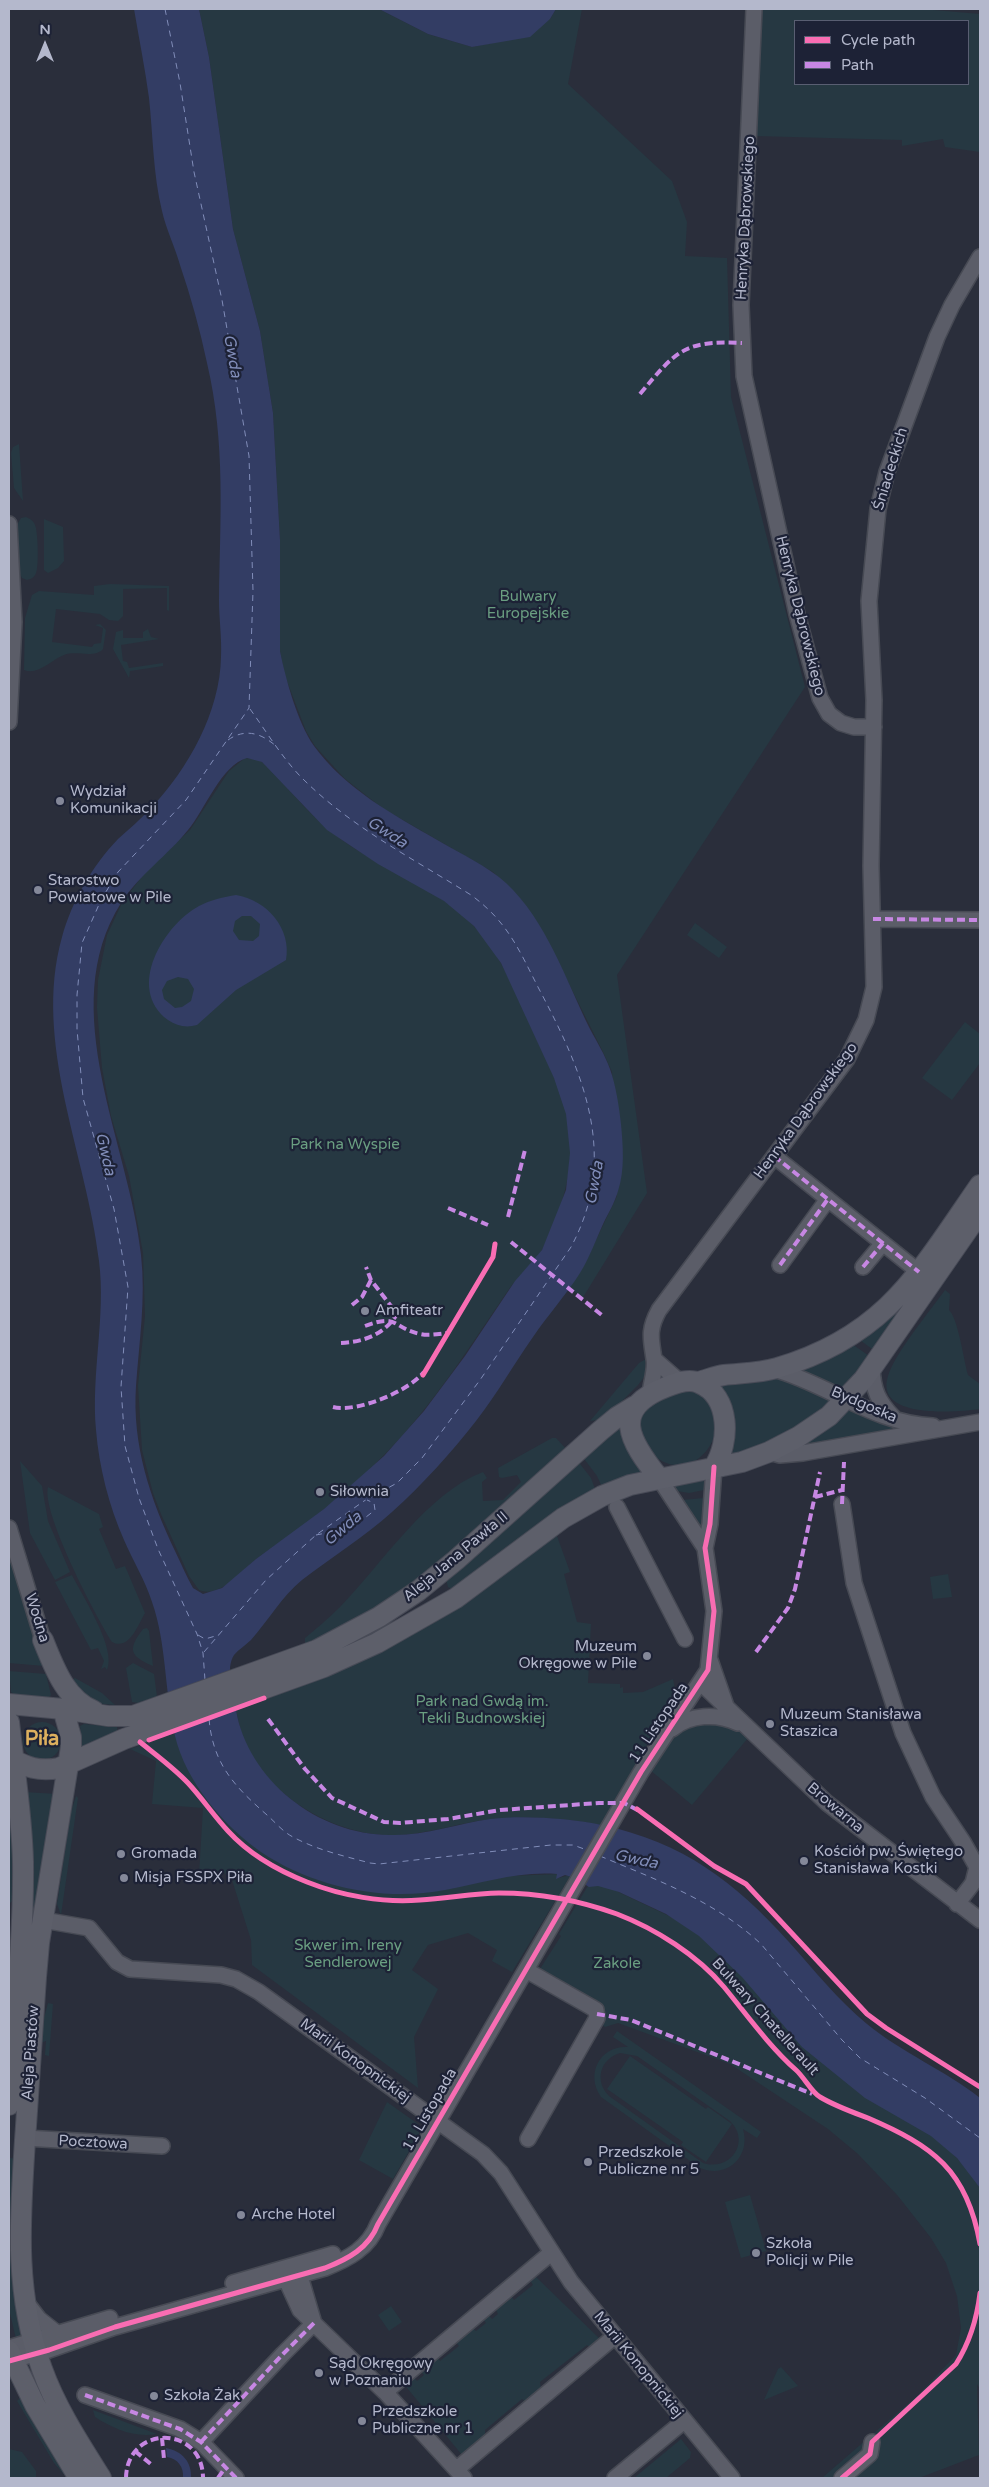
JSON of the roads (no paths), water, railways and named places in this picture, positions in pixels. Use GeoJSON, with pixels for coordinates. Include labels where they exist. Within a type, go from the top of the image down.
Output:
{"type":"FeatureCollection","features":[{"type":"Feature","properties":{"kind":"main road"},"geometry":{"type":"LineString","coordinates":[[980,1185],[919,1272],[895,1302],[852,1336],[809,1358],[774,1369],[722,1375],[689,1382],[642,1400],[630,1424],[637,1451],[659,1478],[704,1471],[714,1467],[742,1462],[769,1452],[812,1428],[846,1399],[872,1368],[980,1212]]}},
{"type":"Feature","properties":{"kind":"main road"},"geometry":{"type":"LineString","coordinates":[[689,1382],[715,1396],[724,1420],[723,1446],[714,1467]]}},
{"type":"Feature","properties":{"kind":"main road","name":"Aleja Jana Pawła II"},"geometry":{"type":"LineString","coordinates":[[258,1681],[345,1637],[418,1591],[470,1548],[605,1426],[642,1400]]}},
{"type":"Feature","properties":{"kind":"main road","name":"Aleja Jana Pawła II"},"geometry":{"type":"LineString","coordinates":[[258,1681],[363,1650],[433,1612],[482,1580],[588,1502],[619,1488],[659,1478]]}},
{"type":"Feature","properties":{"kind":"main road"},"geometry":{"type":"LineString","coordinates":[[418,1591],[433,1612]]}},
{"type":"Feature","properties":{"kind":"main road"},"geometry":{"type":"LineString","coordinates":[[43,1640],[72,1698],[83,1706],[108,1716]]}},
{"type":"Feature","properties":{"kind":"main road"},"geometry":{"type":"LineString","coordinates":[[61,1812],[70,1791],[88,1765],[145,1722],[258,1681]]}},
{"type":"Feature","properties":{"kind":"main road"},"geometry":{"type":"LineString","coordinates":[[9,1704],[63,1709],[108,1716],[133,1716],[145,1722]]}},
{"type":"Feature","properties":{"kind":"main road","name":"Aleja Piastów"},"geometry":{"type":"LineString","coordinates":[[63,1709],[71,1737],[36,1977],[19,2245],[24,2299],[35,2348],[72,2431],[102,2478]]}},
{"type":"Feature","properties":{"kind":"main road","name":"Aleja Piastów"},"geometry":{"type":"LineString","coordinates":[[9,1722],[11,1764],[20,1809],[23,1861],[16,1916],[9,2105]]}},
{"type":"Feature","properties":{"kind":"main road"},"geometry":{"type":"LineString","coordinates":[[11,1764],[39,1770],[52,1769],[115,1743]]}},
{"type":"Feature","properties":{"kind":"main road"},"geometry":{"type":"LineString","coordinates":[[10,2359],[79,2478]]}},
{"type":"Feature","properties":{"kind":"street","name":"Henryka Dąbrowskiego"},"geometry":{"type":"LineString","coordinates":[[642,1400],[655,1360],[650,1339],[653,1322],[659,1310],[847,1059],[862,1031],[874,987],[871,866],[874,727],[854,727],[842,723],[829,714],[820,698],[797,614],[744,376],[741,305],[754,9]]}},
{"type":"Feature","properties":{"kind":"street","name":"Śniadeckich"},"geometry":{"type":"LineString","coordinates":[[874,727],[869,601],[876,525],[882,490],[937,337],[956,298],[980,258]]}},
{"type":"Feature","properties":{"kind":"street"},"geometry":{"type":"LineString","coordinates":[[9,524],[14,622],[9,722]]}},
{"type":"Feature","properties":{"kind":"street"},"geometry":{"type":"LineString","coordinates":[[873,920],[980,920]]}},
{"type":"Feature","properties":{"kind":"street"},"geometry":{"type":"LineString","coordinates":[[774,1156],[919,1272]]}},
{"type":"Feature","properties":{"kind":"street"},"geometry":{"type":"LineString","coordinates":[[780,1264],[828,1199]]}},
{"type":"Feature","properties":{"kind":"street"},"geometry":{"type":"LineString","coordinates":[[863,1267],[883,1243]]}},
{"type":"Feature","properties":{"kind":"street"},"geometry":{"type":"LineString","coordinates":[[655,1360],[689,1382]]}},
{"type":"Feature","properties":{"kind":"street"},"geometry":{"type":"LineString","coordinates":[[872,1368],[878,1398],[896,1420]]}},
{"type":"Feature","properties":{"kind":"street","name":"Bydgoska"},"geometry":{"type":"LineString","coordinates":[[774,1369],[799,1377],[896,1420],[930,1426],[957,1426]]}},
{"type":"Feature","properties":{"kind":"street","name":"Bydgoska"},"geometry":{"type":"LineString","coordinates":[[769,1452],[780,1455],[803,1453],[980,1422]]}},
{"type":"Feature","properties":{"kind":"street"},"geometry":{"type":"LineString","coordinates":[[714,1467],[710,1524],[705,1548],[714,1611],[710,1660],[730,1712]]}},
{"type":"Feature","properties":{"kind":"street"},"geometry":{"type":"LineString","coordinates":[[659,1478],[705,1548]]}},
{"type":"Feature","properties":{"kind":"street"},"geometry":{"type":"LineString","coordinates":[[842,1504],[854,1583],[903,1733],[933,1797],[963,1842],[976,1867],[972,1883],[957,1904]]}},
{"type":"Feature","properties":{"kind":"street"},"geometry":{"type":"LineString","coordinates":[[617,1506],[685,1640]]}},
{"type":"Feature","properties":{"kind":"street","name":"Wodna"},"geometry":{"type":"LineString","coordinates":[[9,1528],[63,1709]]}},
{"type":"Feature","properties":{"kind":"street","name":"11 Listopada"},"geometry":{"type":"LineString","coordinates":[[10,2359],[116,2316],[337,2263],[361,2249],[373,2237],[378,2224],[638,1777],[701,1683],[710,1660]]}},
{"type":"Feature","properties":{"kind":"street","name":"Browarna"},"geometry":{"type":"LineString","coordinates":[[701,1683],[744,1726],[839,1812],[980,1920]]}},
{"type":"Feature","properties":{"kind":"street"},"geometry":{"type":"LineString","coordinates":[[664,1737],[678,1724],[700,1716],[724,1718],[744,1726]]}},
{"type":"Feature","properties":{"kind":"street","name":"Marii Konopnickiej"},"geometry":{"type":"LineString","coordinates":[[43,1920],[89,1928],[117,1962],[130,1969],[221,1975],[236,1980],[258,1992],[483,2154],[501,2173],[571,2282],[732,2478]]}},
{"type":"Feature","properties":{"kind":"street"},"geometry":{"type":"LineString","coordinates":[[526,1970],[596,2010],[597,2018],[528,2139]]}},
{"type":"Feature","properties":{"kind":"street","name":"Pocztowa"},"geometry":{"type":"LineString","coordinates":[[25,2138],[162,2146]]}},
{"type":"Feature","properties":{"kind":"street"},"geometry":{"type":"LineString","coordinates":[[385,2392],[551,2253]]}},
{"type":"Feature","properties":{"kind":"street"},"geometry":{"type":"LineString","coordinates":[[293,2274],[314,2324],[385,2392],[461,2474],[615,2336]]}},
{"type":"Feature","properties":{"kind":"street"},"geometry":{"type":"LineString","coordinates":[[24,2299],[39,2319],[60,2340],[52,2363],[51,2387]]}},
{"type":"Feature","properties":{"kind":"street"},"geometry":{"type":"LineString","coordinates":[[201,2442],[283,2354],[314,2324]]}},
{"type":"Feature","properties":{"kind":"street"},"geometry":{"type":"LineString","coordinates":[[85,2395],[168,2424],[201,2442],[230,2473]]}},
{"type":"Feature","properties":{"kind":"street"},"geometry":{"type":"LineString","coordinates":[[615,2478],[684,2421]]}},
{"type":"Feature","properties":{"kind":"street"},"geometry":{"type":"LineString","coordinates":[[842,2478],[870,2454],[872,2442]]}},
{"type":"Feature","properties":{"kind":"water","name":"Gwda"},"geometry":{"type":"Polygon","coordinates":[[[134,9],[199,9],[209,57],[233,229],[260,331],[273,413],[280,540],[280,651],[289,687],[302,725],[314,746],[326,761],[355,788],[388,811],[490,871],[506,883],[520,898],[533,915],[554,951],[608,1064],[617,1096],[622,1141],[623,1166],[618,1191],[587,1261],[575,1281],[526,1347],[476,1421],[457,1445],[403,1502],[370,1530],[295,1586],[251,1640],[234,1655],[230,1667],[230,1682],[243,1735],[255,1759],[271,1780],[290,1799],[313,1814],[337,1825],[363,1832],[403,1835],[428,1832],[490,1819],[531,1817],[576,1821],[602,1825],[658,1842],[706,1867],[769,1920],[856,2015],[894,2044],[967,2088],[980,2098],[980,2188],[957,2158],[931,2136],[865,2098],[802,2047],[742,1977],[699,1936],[666,1914],[619,1892],[598,1886],[589,1887],[575,1878],[565,1875],[556,1879],[557,1874],[528,1874],[445,1890],[398,1894],[350,1889],[326,1883],[281,1864],[261,1852],[233,1829],[220,1816],[197,1786],[180,1753],[171,1719],[157,1618],[146,1586],[114,1514],[100,1458],[95,1409],[101,1303],[99,1261],[93,1221],[57,1058],[53,1018],[54,977],[62,937],[77,897],[91,872],[109,849],[165,793],[189,758],[200,739],[215,698],[221,657],[219,600],[221,511],[219,452],[213,393],[192,301],[164,218],[159,197],[149,98],[134,9]],[[247,758],[229,769],[188,830],[128,893],[121,903],[102,944],[94,987],[95,1032],[102,1078],[134,1213],[141,1255],[142,1304],[136,1386],[137,1429],[140,1450],[151,1491],[166,1531],[193,1588],[203,1594],[222,1588],[256,1559],[324,1509],[384,1456],[424,1411],[465,1356],[515,1281],[542,1250],[566,1190],[570,1153],[566,1114],[554,1078],[501,963],[474,926],[444,901],[378,864],[327,830],[262,762],[247,758]]]}},
{"type":"Feature","properties":{"kind":"water"},"geometry":{"type":"Polygon","coordinates":[[[379,9],[556,9],[550,19],[530,37],[472,47],[428,34],[379,9]]]}},
{"type":"Feature","properties":{"kind":"water"},"geometry":{"type":"Polygon","coordinates":[[[236,895],[258,903],[275,918],[285,937],[286,960],[236,990],[197,1025],[182,1026],[175,1024],[168,1020],[156,1007],[150,991],[150,975],[154,958],[162,942],[173,927],[186,915],[203,904],[236,895]],[[242,916],[235,921],[233,931],[239,940],[253,941],[259,936],[260,924],[251,916],[242,916]],[[178,977],[167,981],[162,990],[164,999],[175,1008],[182,1007],[191,1001],[194,989],[188,979],[178,977]]]}},
{"type":"Feature","properties":{"kind":"water"},"geometry":{"type":"Polygon","coordinates":[[[166,2448],[172,2449],[185,2458],[190,2467],[191,2478],[183,2478],[181,2467],[177,2462],[167,2457],[166,2448]]]}},
{"type":"Feature","properties":{"kind":"place","name":"Wydział Komunikacji"},"geometry":{"type":"Point","coordinates":[60,801]}},
{"type":"Feature","properties":{"kind":"place","name":"Starostwo Powiatowe w Pile"},"geometry":{"type":"Point","coordinates":[38,890]}},
{"type":"Feature","properties":{"kind":"place","name":"Amfiteatr"},"geometry":{"type":"Point","coordinates":[365,1311]}},
{"type":"Feature","properties":{"kind":"place","name":"Siłownia"},"geometry":{"type":"Point","coordinates":[320,1492]}},
{"type":"Feature","properties":{"kind":"place","name":"Muzeum Okręgowe w Pile"},"geometry":{"type":"Point","coordinates":[647,1656]}},
{"type":"Feature","properties":{"kind":"place","name":"Muzeum Stanisława Staszica"},"geometry":{"type":"Point","coordinates":[770,1724]}},
{"type":"Feature","properties":{"kind":"place","name":"Gromada"},"geometry":{"type":"Point","coordinates":[121,1854]}},
{"type":"Feature","properties":{"kind":"place","name":"Kościół pw. Świętego Stanisława Kostki"},"geometry":{"type":"Point","coordinates":[804,1861]}},
{"type":"Feature","properties":{"kind":"place","name":"Misja FSSPX Piła"},"geometry":{"type":"Point","coordinates":[124,1878]}},
{"type":"Feature","properties":{"kind":"place","name":"Przedszkole Publiczne nr 5"},"geometry":{"type":"Point","coordinates":[588,2162]}},
{"type":"Feature","properties":{"kind":"place","name":"Arche Hotel"},"geometry":{"type":"Point","coordinates":[241,2215]}},
{"type":"Feature","properties":{"kind":"place","name":"Szkoła Policji w Pile"},"geometry":{"type":"Point","coordinates":[756,2253]}},
{"type":"Feature","properties":{"kind":"place","name":"Sąd Okręgowy w Poznaniu"},"geometry":{"type":"Point","coordinates":[319,2373]}},
{"type":"Feature","properties":{"kind":"place","name":"Szkoła Żak"},"geometry":{"type":"Point","coordinates":[154,2396]}},
{"type":"Feature","properties":{"kind":"place","name":"Przedszkole Publiczne nr 1"},"geometry":{"type":"Point","coordinates":[362,2421]}},
{"type":"Feature","properties":{"kind":"district","name":"Piła"},"geometry":{"type":"Point","coordinates":[42,1740]}},
{"type":"Feature","properties":{"kind":"park label","name":"Bulwary Europejskie"},"geometry":{"type":"Point","coordinates":[528,606]}},
{"type":"Feature","properties":{"kind":"park label","name":"Park na Wyspie"},"geometry":{"type":"Point","coordinates":[345,1145]}},
{"type":"Feature","properties":{"kind":"park label","name":"Park nad Gwdą im. Tekli Budnowskiej"},"geometry":{"type":"Point","coordinates":[482,1710]}},
{"type":"Feature","properties":{"kind":"park label","name":"Skwer im. Ireny Sendlerowej"},"geometry":{"type":"Point","coordinates":[348,1954]}},
{"type":"Feature","properties":{"kind":"park label","name":"Zakole"},"geometry":{"type":"Point","coordinates":[617,1964]}}]}
